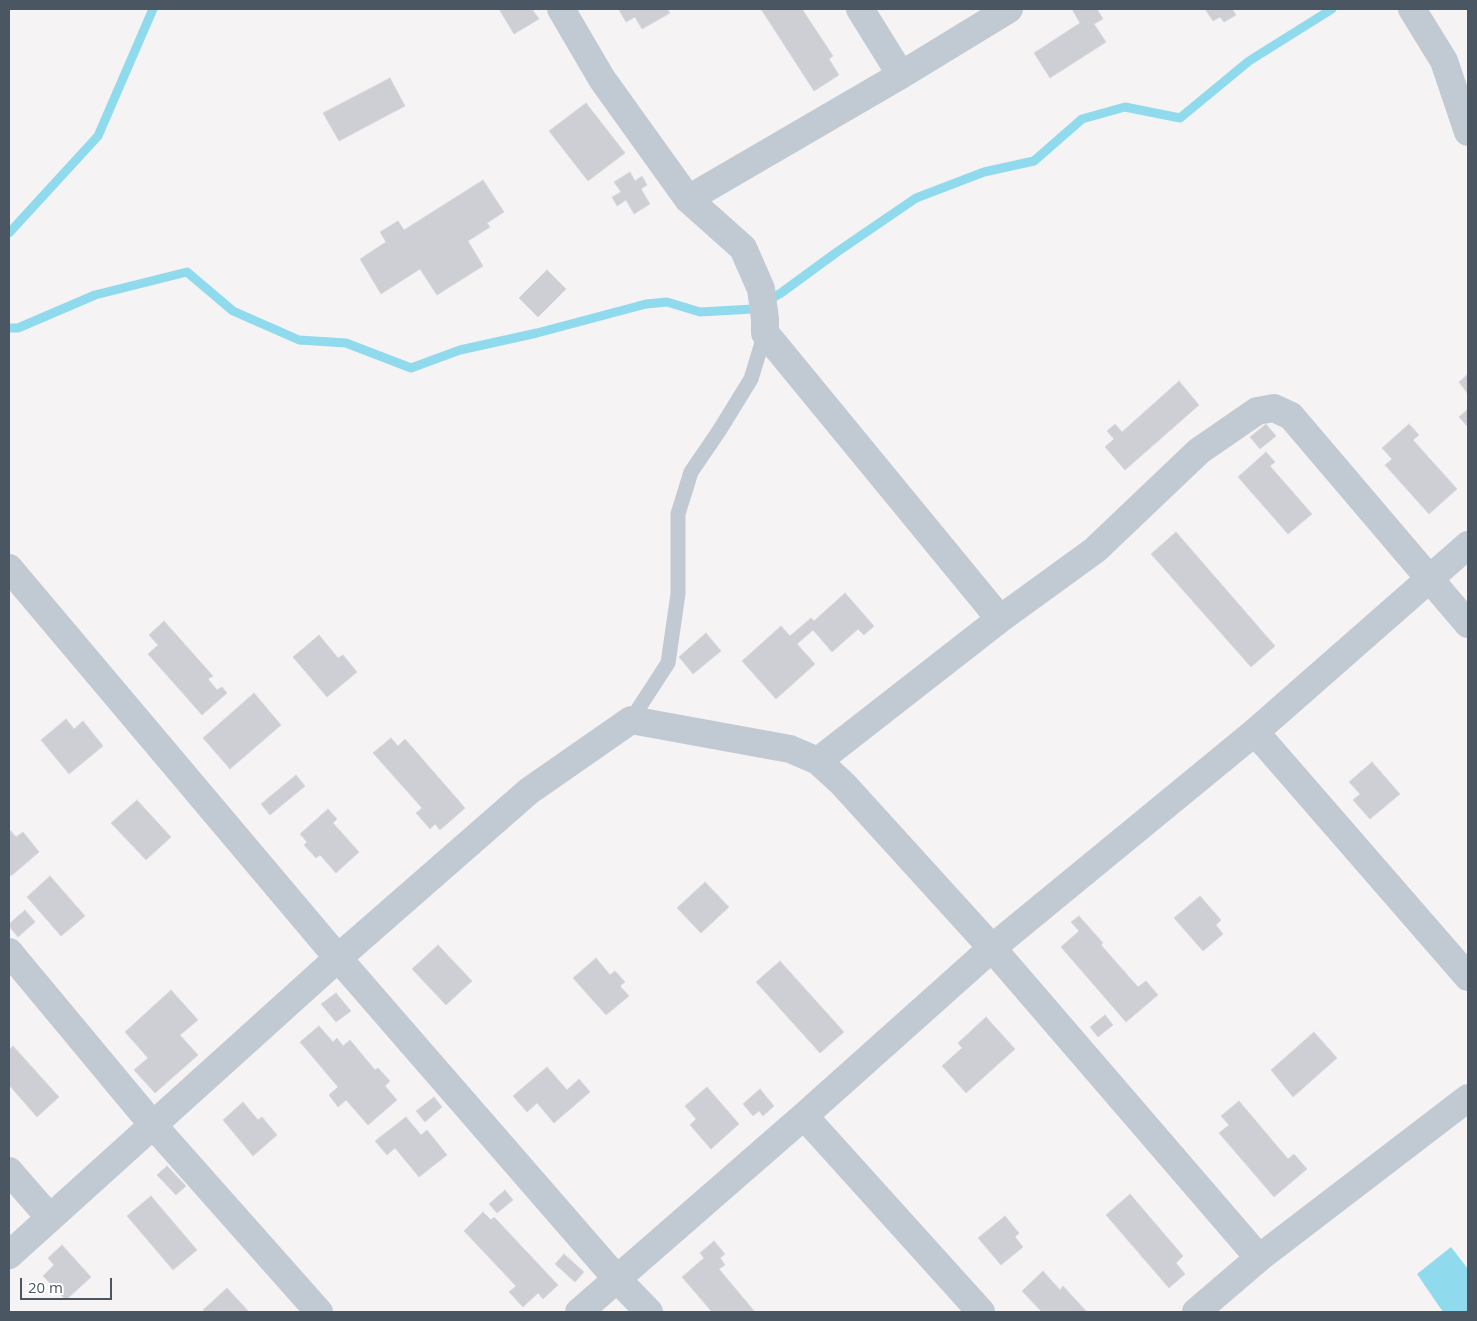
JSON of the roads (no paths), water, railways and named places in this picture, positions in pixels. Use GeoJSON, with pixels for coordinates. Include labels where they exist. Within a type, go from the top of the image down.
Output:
{"type":"FeatureCollection","features":[{"type":"Feature","properties":{"kind":"street"},"geometry":{"type":"LineString","coordinates":[[561,9],[602,79],[688,199],[742,248],[761,289],[765,326],[1000,619]]}},
{"type":"Feature","properties":{"kind":"street"},"geometry":{"type":"LineString","coordinates":[[860,9],[901,75]]}},
{"type":"Feature","properties":{"kind":"street"},"geometry":{"type":"LineString","coordinates":[[688,199],[901,75],[1009,9]]}},
{"type":"Feature","properties":{"kind":"street"},"geometry":{"type":"LineString","coordinates":[[1412,9],[1444,62],[1463,104],[1468,132]]}},
{"type":"Feature","properties":{"kind":"street"},"geometry":{"type":"LineString","coordinates":[[818,761],[1000,619],[1095,550],[1199,451],[1257,411],[1274,408],[1291,416],[1468,624]]}},
{"type":"Feature","properties":{"kind":"street"},"geometry":{"type":"LineString","coordinates":[[579,1312],[804,1116],[992,948],[1255,732],[1468,545]]}},
{"type":"Feature","properties":{"kind":"street"},"geometry":{"type":"LineString","coordinates":[[9,568],[338,958],[617,1279],[649,1312]]}},
{"type":"Feature","properties":{"kind":"street"},"geometry":{"type":"LineString","coordinates":[[9,1255],[338,958],[529,792],[631,720],[790,749],[818,761],[843,784],[992,948],[1259,1258]]}},
{"type":"Feature","properties":{"kind":"street"},"geometry":{"type":"LineString","coordinates":[[1255,732],[1468,978]]}},
{"type":"Feature","properties":{"kind":"street"},"geometry":{"type":"LineString","coordinates":[[9,952],[154,1125],[319,1312]]}},
{"type":"Feature","properties":{"kind":"street"},"geometry":{"type":"LineString","coordinates":[[1196,1312],[1259,1258],[1468,1098]]}},
{"type":"Feature","properties":{"kind":"street"},"geometry":{"type":"LineString","coordinates":[[804,1116],[981,1312]]}},
{"type":"Feature","properties":{"kind":"street"},"geometry":{"type":"LineString","coordinates":[[9,1171],[50,1218]]}},
{"type":"Feature","properties":{"kind":"lane"},"geometry":{"type":"LineString","coordinates":[[631,720],[668,663],[678,594],[678,514],[691,472],[751,379],[765,326]]}},
{"type":"Feature","properties":{"kind":"water"},"geometry":{"type":"Polygon","coordinates":[[[1451,1247],[1468,1269],[1468,1312],[1443,1312],[1417,1274],[1451,1247]]]}},
{"type":"Feature","properties":{"kind":"waterway"},"geometry":{"type":"LineString","coordinates":[[9,233],[98,136],[153,9]]}},
{"type":"Feature","properties":{"kind":"waterway"},"geometry":{"type":"LineString","coordinates":[[9,328],[18,328],[95,295],[187,272],[233,311],[299,340],[346,343],[411,368],[460,350],[537,333],[646,304],[667,302],[700,312],[753,309],[781,293],[916,198],[984,172],[1034,161],[1082,119],[1125,107],[1180,118],[1249,61],[1332,9]]}}]}
